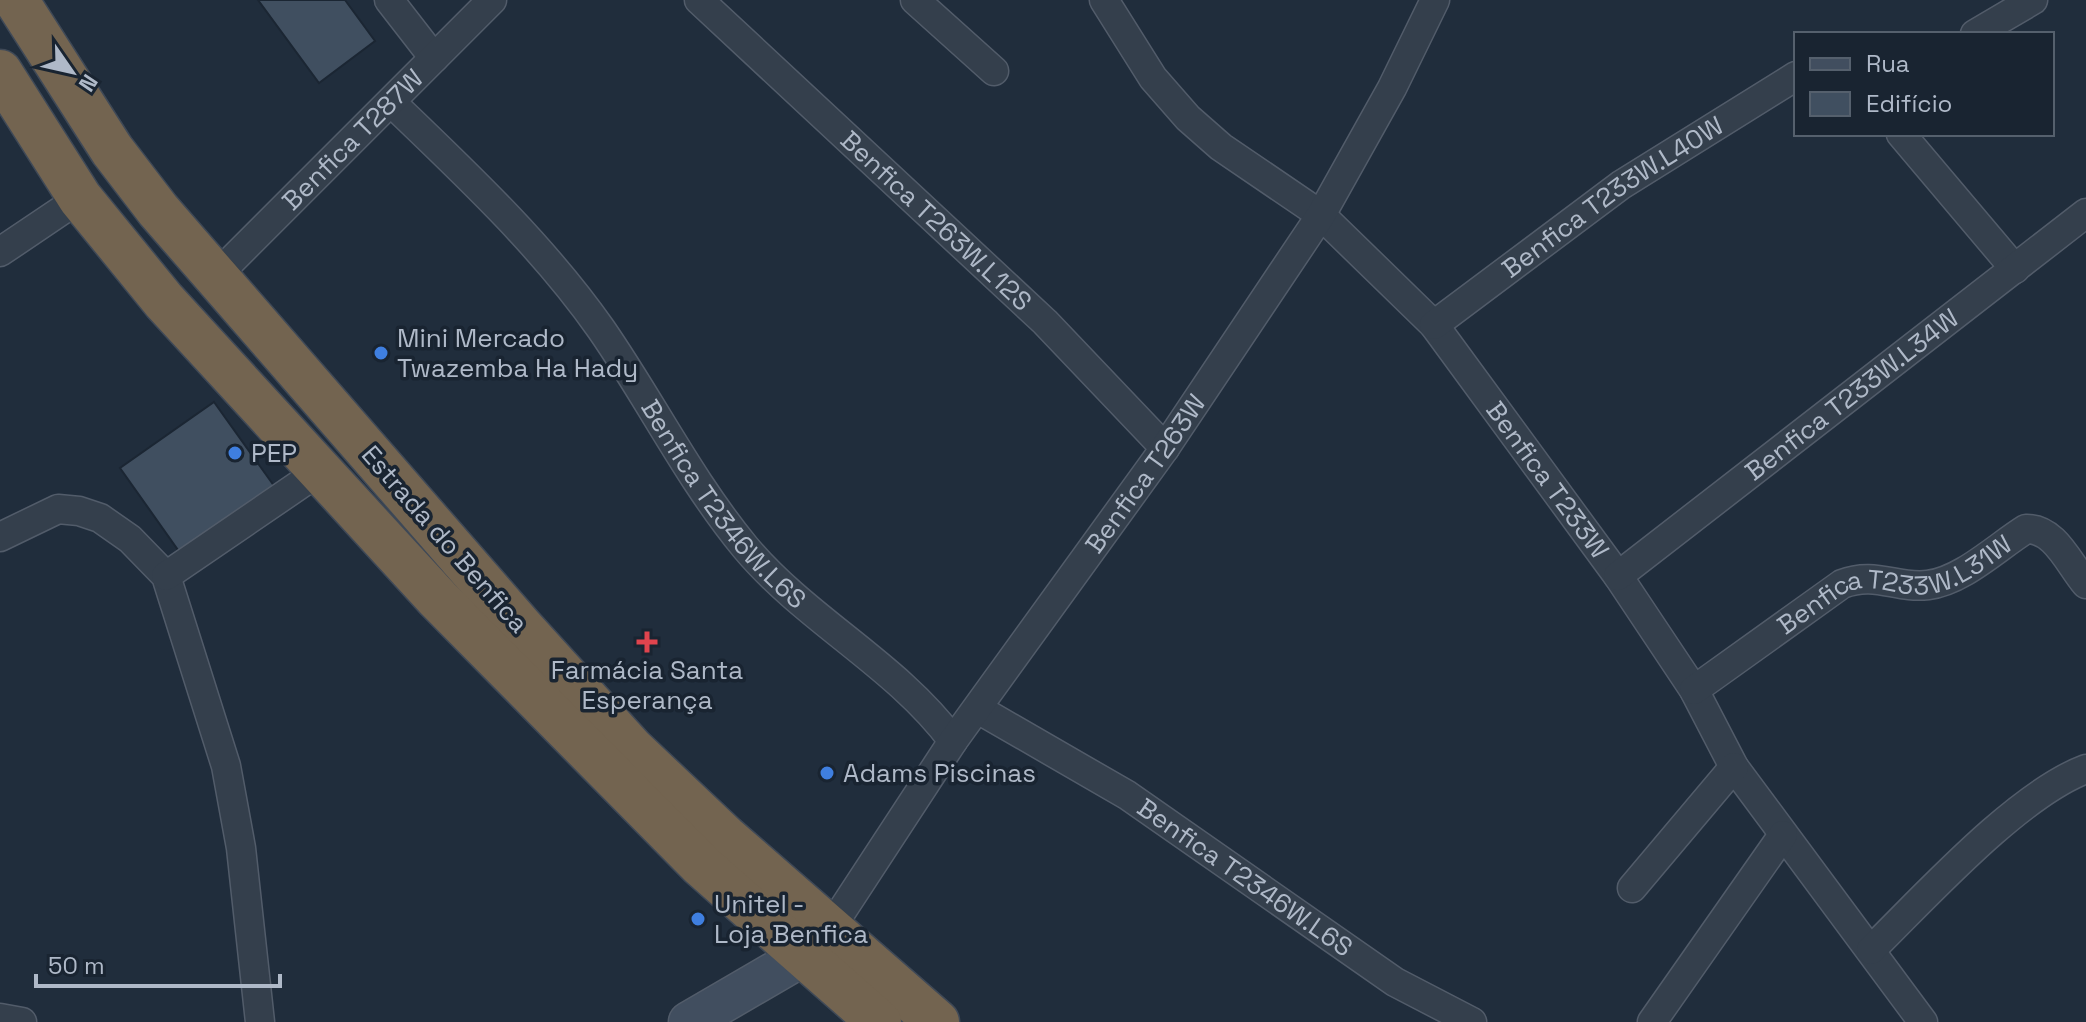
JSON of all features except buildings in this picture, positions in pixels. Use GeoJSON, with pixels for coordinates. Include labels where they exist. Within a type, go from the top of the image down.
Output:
{"type":"FeatureCollection","features":[{"type":"Feature","properties":{"kind":"highway","name":"Estrada do Benfica"},"geometry":{"type":"LineString","coordinates":[[16,0],[112,150],[214,278],[632,749],[816,943],[879,1022]]}},
{"type":"Feature","properties":{"kind":"highway","name":"Estrada do Benfica"},"geometry":{"type":"LineString","coordinates":[[0,72],[80,198],[164,301],[438,599],[611,775],[701,865],[937,1022]]}},
{"type":"Feature","properties":{"kind":"main road"},"geometry":{"type":"LineString","coordinates":[[689,1022],[816,943]]}},
{"type":"Feature","properties":{"kind":"street"},"geometry":{"type":"LineString","coordinates":[[389,0],[434,58]]}},
{"type":"Feature","properties":{"kind":"street","name":"Benfica T287W"},"geometry":{"type":"LineString","coordinates":[[214,278],[492,0]]}},
{"type":"Feature","properties":{"kind":"street","name":"Benfica T263W.L12S"},"geometry":{"type":"LineString","coordinates":[[699,0],[1045,322],[1165,448]]}},
{"type":"Feature","properties":{"kind":"street"},"geometry":{"type":"LineString","coordinates":[[915,0],[994,71]]}},
{"type":"Feature","properties":{"kind":"street","name":"Benfica T233W"},"geometry":{"type":"LineString","coordinates":[[1104,0],[1153,78],[1188,118],[1221,147],[1321,215],[1434,325],[1618,576],[1694,690],[1734,767],[1923,1022]]}},
{"type":"Feature","properties":{"kind":"street","name":"Benfica T263W"},"geometry":{"type":"LineString","coordinates":[[816,943],[953,741],[1165,448],[1321,215],[1392,88],[1435,0]]}},
{"type":"Feature","properties":{"kind":"street"},"geometry":{"type":"LineString","coordinates":[[1978,32],[2033,0]]}},
{"type":"Feature","properties":{"kind":"street","name":"Benfica T233W.L40W"},"geometry":{"type":"LineString","coordinates":[[1434,325],[1621,185],[1794,77]]}},
{"type":"Feature","properties":{"kind":"street","name":"Benfica T2346W.L6S"},"geometry":{"type":"LineString","coordinates":[[391,102],[536,248],[600,328],[707,499],[748,550],[799,602],[934,716],[953,741]]}},
{"type":"Feature","properties":{"kind":"street"},"geometry":{"type":"LineString","coordinates":[[1903,136],[2015,269]]}},
{"type":"Feature","properties":{"kind":"street"},"geometry":{"type":"LineString","coordinates":[[0,252],[80,198]]}},
{"type":"Feature","properties":{"kind":"street","name":"Benfica T233W.L34W"},"geometry":{"type":"LineString","coordinates":[[1618,576],[2086,213]]}},
{"type":"Feature","properties":{"kind":"street"},"geometry":{"type":"LineString","coordinates":[[166,576],[321,470]]}},
{"type":"Feature","properties":{"kind":"street"},"geometry":{"type":"LineString","coordinates":[[0,537],[58,509],[79,511],[100,518],[130,539],[166,576],[226,766],[241,848],[260,1022]]}},
{"type":"Feature","properties":{"kind":"street","name":"Benfica T233W.L31W"},"geometry":{"type":"LineString","coordinates":[[1694,690],[1842,584],[1860,577],[1927,586],[1948,580],[2026,529],[2038,529],[2051,538],[2086,584]]}},
{"type":"Feature","properties":{"kind":"street","name":"Benfica T2346W.L6S"},"geometry":{"type":"LineString","coordinates":[[978,709],[1127,795],[1395,982],[1472,1022]]}},
{"type":"Feature","properties":{"kind":"street"},"geometry":{"type":"LineString","coordinates":[[1632,888],[1734,767]]}},
{"type":"Feature","properties":{"kind":"street"},"geometry":{"type":"LineString","coordinates":[[1871,950],[1948,875],[2039,795],[2086,769]]}},
{"type":"Feature","properties":{"kind":"street"},"geometry":{"type":"LineString","coordinates":[[1652,1022],[1783,835]]}},
{"type":"Feature","properties":{"kind":"street"},"geometry":{"type":"LineString","coordinates":[[0,1018],[22,1022]]}},
{"type":"Feature","properties":{"kind":"place","name":"Mini Mercado Twazemba Ha Hady"},"geometry":{"type":"Point","coordinates":[381,353]}},
{"type":"Feature","properties":{"kind":"place","name":"PEP"},"geometry":{"type":"Point","coordinates":[235,453]}},
{"type":"Feature","properties":{"kind":"place","name":"Farmácia Santa Esperança"},"geometry":{"type":"Point","coordinates":[647,642]}},
{"type":"Feature","properties":{"kind":"place","name":"Adams Piscinas"},"geometry":{"type":"Point","coordinates":[827,773]}},
{"type":"Feature","properties":{"kind":"place","name":"Unitel - Loja Benfica"},"geometry":{"type":"Point","coordinates":[698,919]}}]}
